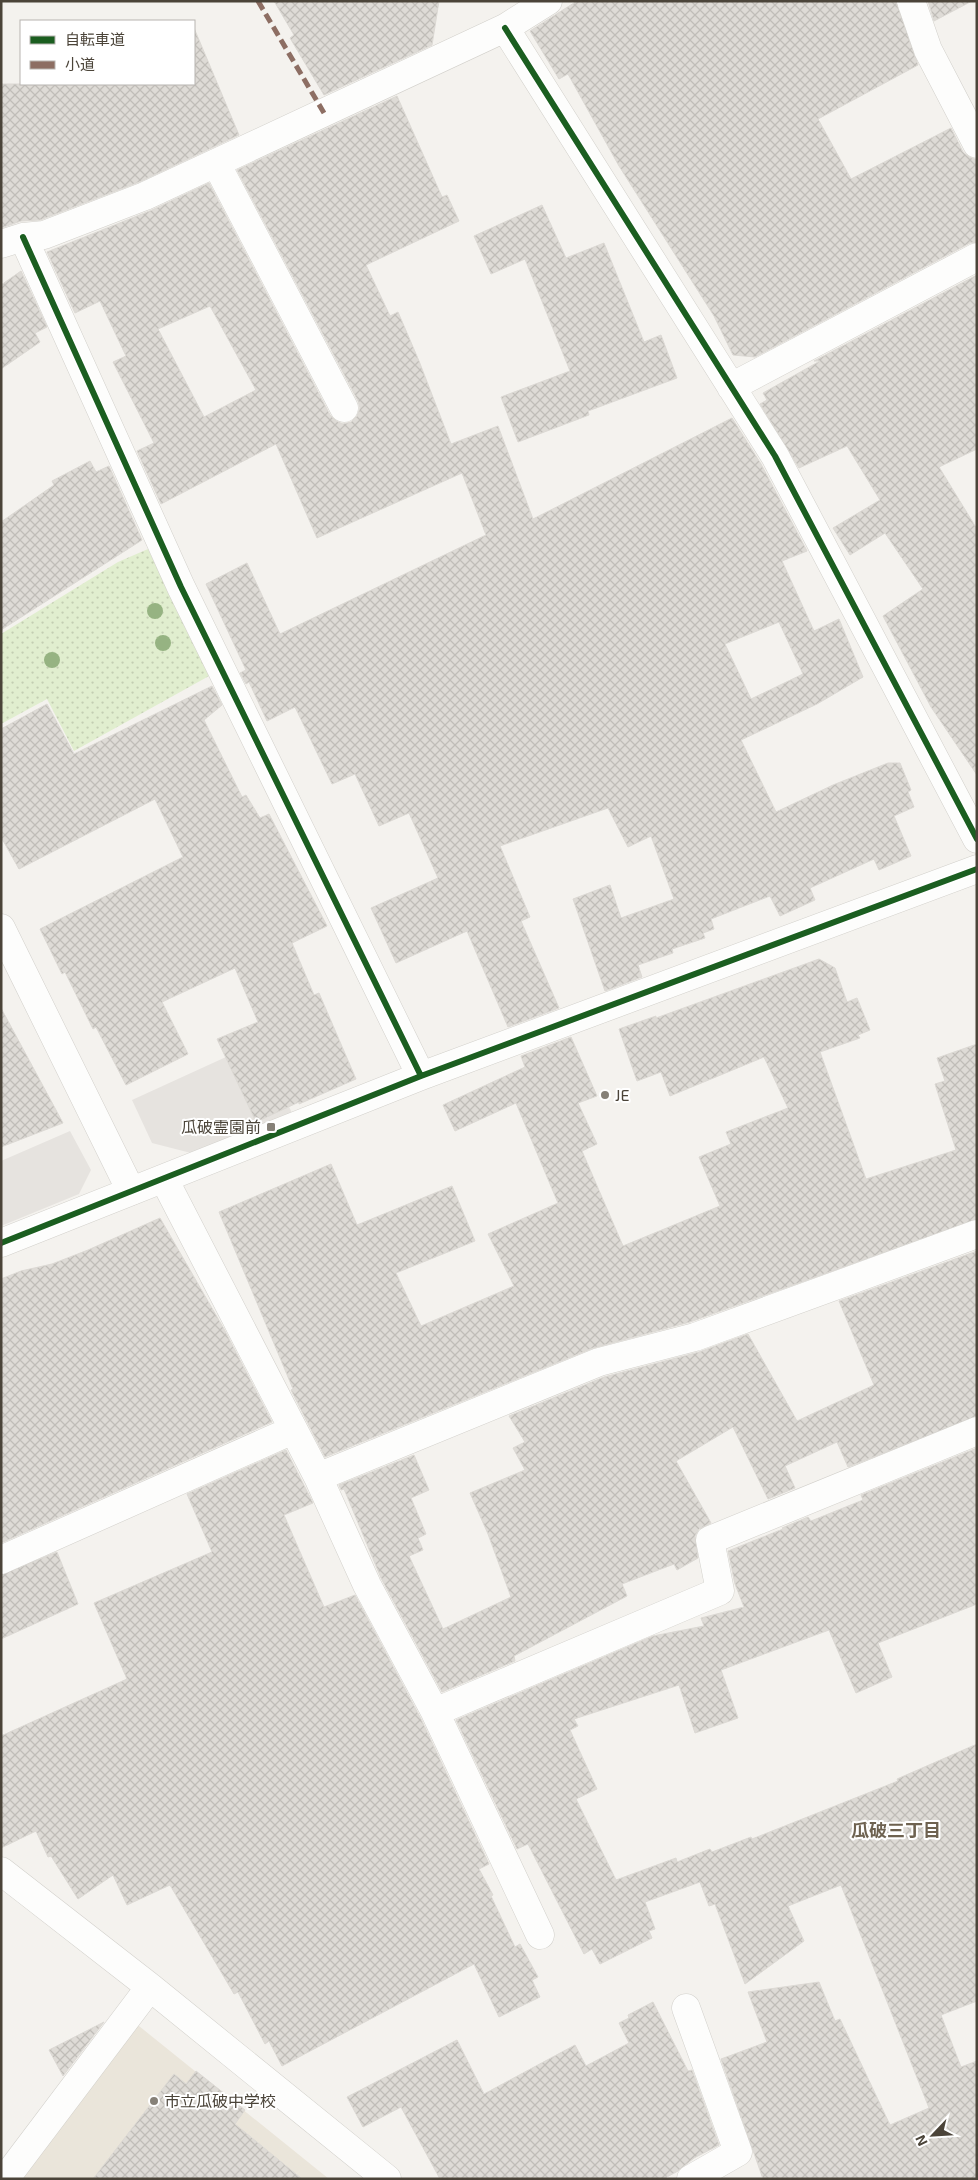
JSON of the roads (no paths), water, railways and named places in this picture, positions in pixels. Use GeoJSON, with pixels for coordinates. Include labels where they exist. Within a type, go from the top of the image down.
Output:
{"type":"FeatureCollection","features":[{"type":"Feature","properties":{"kind":"street"},"geometry":{"type":"LineString","coordinates":[[421,1076],[12,241],[53,232],[145,196],[505,28],[548,1]]}},
{"type":"Feature","properties":{"kind":"street"},"geometry":{"type":"LineString","coordinates":[[911,1],[928,50],[977,144]]}},
{"type":"Feature","properties":{"kind":"street"},"geometry":{"type":"LineString","coordinates":[[505,28],[775,456],[977,839]]}},
{"type":"Feature","properties":{"kind":"street"},"geometry":{"type":"LineString","coordinates":[[216,163],[344,408]]}},
{"type":"Feature","properties":{"kind":"street"},"geometry":{"type":"LineString","coordinates":[[731,387],[977,257]]}},
{"type":"Feature","properties":{"kind":"street"},"geometry":{"type":"LineString","coordinates":[[1,1243],[421,1076],[977,869]]}},
{"type":"Feature","properties":{"kind":"street"},"geometry":{"type":"LineString","coordinates":[[1,928],[131,1191]]}},
{"type":"Feature","properties":{"kind":"street"},"geometry":{"type":"LineString","coordinates":[[164,1179],[318,1477],[367,1585],[435,1712],[540,1936]]}},
{"type":"Feature","properties":{"kind":"street"},"geometry":{"type":"LineString","coordinates":[[318,1477],[599,1362],[695,1337],[977,1234]]}},
{"type":"Feature","properties":{"kind":"street"},"geometry":{"type":"LineString","coordinates":[[1,1560],[293,1430]]}},
{"type":"Feature","properties":{"kind":"street"},"geometry":{"type":"LineString","coordinates":[[435,1712],[720,1591],[710,1540],[977,1431]]}},
{"type":"Feature","properties":{"kind":"street"},"geometry":{"type":"LineString","coordinates":[[1,1871],[150,1987],[387,2179]]}},
{"type":"Feature","properties":{"kind":"street"},"geometry":{"type":"LineString","coordinates":[[4,2179],[150,1987]]}},
{"type":"Feature","properties":{"kind":"street"},"geometry":{"type":"LineString","coordinates":[[686,2008],[738,2152],[691,2179]]}},
{"type":"Feature","properties":{"kind":"place","name":"JE"},"geometry":{"type":"Point","coordinates":[605,1095]}},
{"type":"Feature","properties":{"kind":"place","name":"瓜破霊園前"},"geometry":{"type":"Point","coordinates":[271,1127]}},
{"type":"Feature","properties":{"kind":"place","name":"市立瓜破中学校"},"geometry":{"type":"Point","coordinates":[154,2101]}},
{"type":"Feature","properties":{"kind":"district","name":"瓜破三丁目"},"geometry":{"type":"Point","coordinates":[896,1831]}}]}
